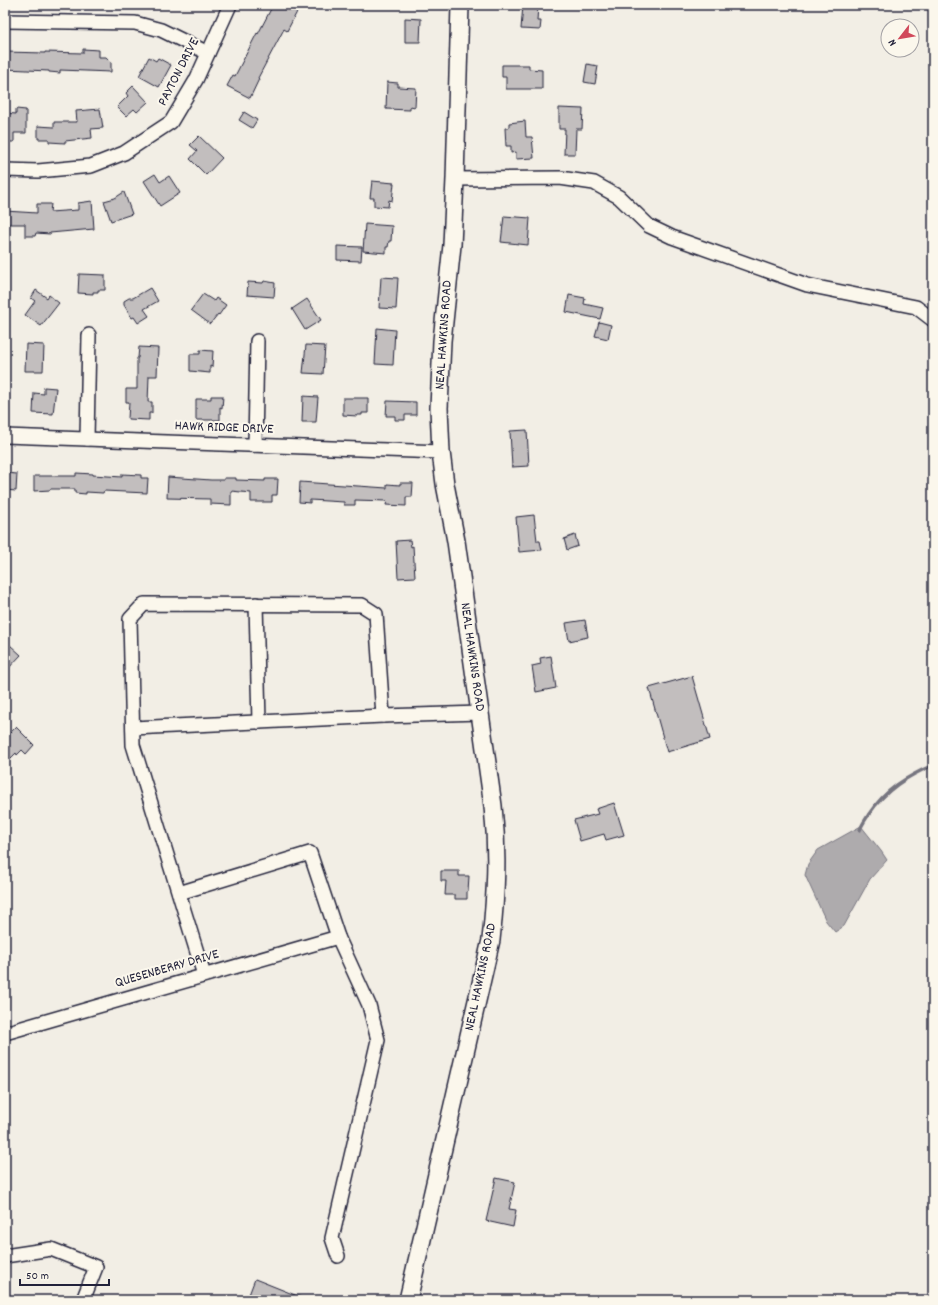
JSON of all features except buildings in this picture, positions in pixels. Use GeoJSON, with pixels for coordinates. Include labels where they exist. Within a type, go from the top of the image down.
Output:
{"type":"FeatureCollection","features":[{"type":"Feature","properties":{"kind":"street","name":"PAYTON DRIVE"},"geometry":{"type":"LineString","coordinates":[[5,170],[38,171],[91,166],[124,153],[171,122],[196,80],[230,5]]}},
{"type":"Feature","properties":{"kind":"street","name":"NEAL HAWKINS ROAD"},"geometry":{"type":"LineString","coordinates":[[408,1300],[491,940],[496,884],[496,834],[493,806],[456,541],[444,484],[439,408],[442,341],[452,244],[460,5]]}},
{"type":"Feature","properties":{"kind":"street"},"geometry":{"type":"LineString","coordinates":[[5,21],[135,23],[161,30],[208,53]]}},
{"type":"Feature","properties":{"kind":"street"},"geometry":{"type":"LineString","coordinates":[[455,179],[560,178],[594,183],[619,197],[649,226],[672,237],[808,285],[916,307],[933,320]]}},
{"type":"Feature","properties":{"kind":"street"},"geometry":{"type":"LineString","coordinates":[[87,439],[89,335]]}},
{"type":"Feature","properties":{"kind":"street"},"geometry":{"type":"LineString","coordinates":[[255,445],[257,342]]}},
{"type":"Feature","properties":{"kind":"street","name":"HAWK RIDGE DRIVE"},"geometry":{"type":"LineString","coordinates":[[5,436],[441,452]]}},
{"type":"Feature","properties":{"kind":"street"},"geometry":{"type":"LineString","coordinates":[[204,975],[133,745],[130,619],[144,604],[362,604],[376,614],[383,716]]}},
{"type":"Feature","properties":{"kind":"street"},"geometry":{"type":"LineString","coordinates":[[256,604],[259,722]]}},
{"type":"Feature","properties":{"kind":"street"},"geometry":{"type":"LineString","coordinates":[[133,728],[480,713]]}},
{"type":"Feature","properties":{"kind":"street"},"geometry":{"type":"LineString","coordinates":[[178,893],[310,853],[338,937],[369,1005],[378,1040],[332,1238],[338,1256]]}},
{"type":"Feature","properties":{"kind":"street","name":"QUESENBERRY DRIVE"},"geometry":{"type":"LineString","coordinates":[[5,1032],[338,937]]}},
{"type":"Feature","properties":{"kind":"street"},"geometry":{"type":"LineString","coordinates":[[5,1256],[51,1249],[96,1267],[83,1300]]}},
{"type":"Feature","properties":{"kind":"shaded area"},"geometry":{"type":"Polygon","coordinates":[[[861,826],[887,860],[870,879],[844,926],[835,932],[826,921],[805,875],[808,864],[818,850],[861,826]]]}},
{"type":"Feature","properties":{"kind":"waterway"},"geometry":{"type":"LineString","coordinates":[[860,830],[869,814],[882,797],[905,779],[933,765]]}}]}
